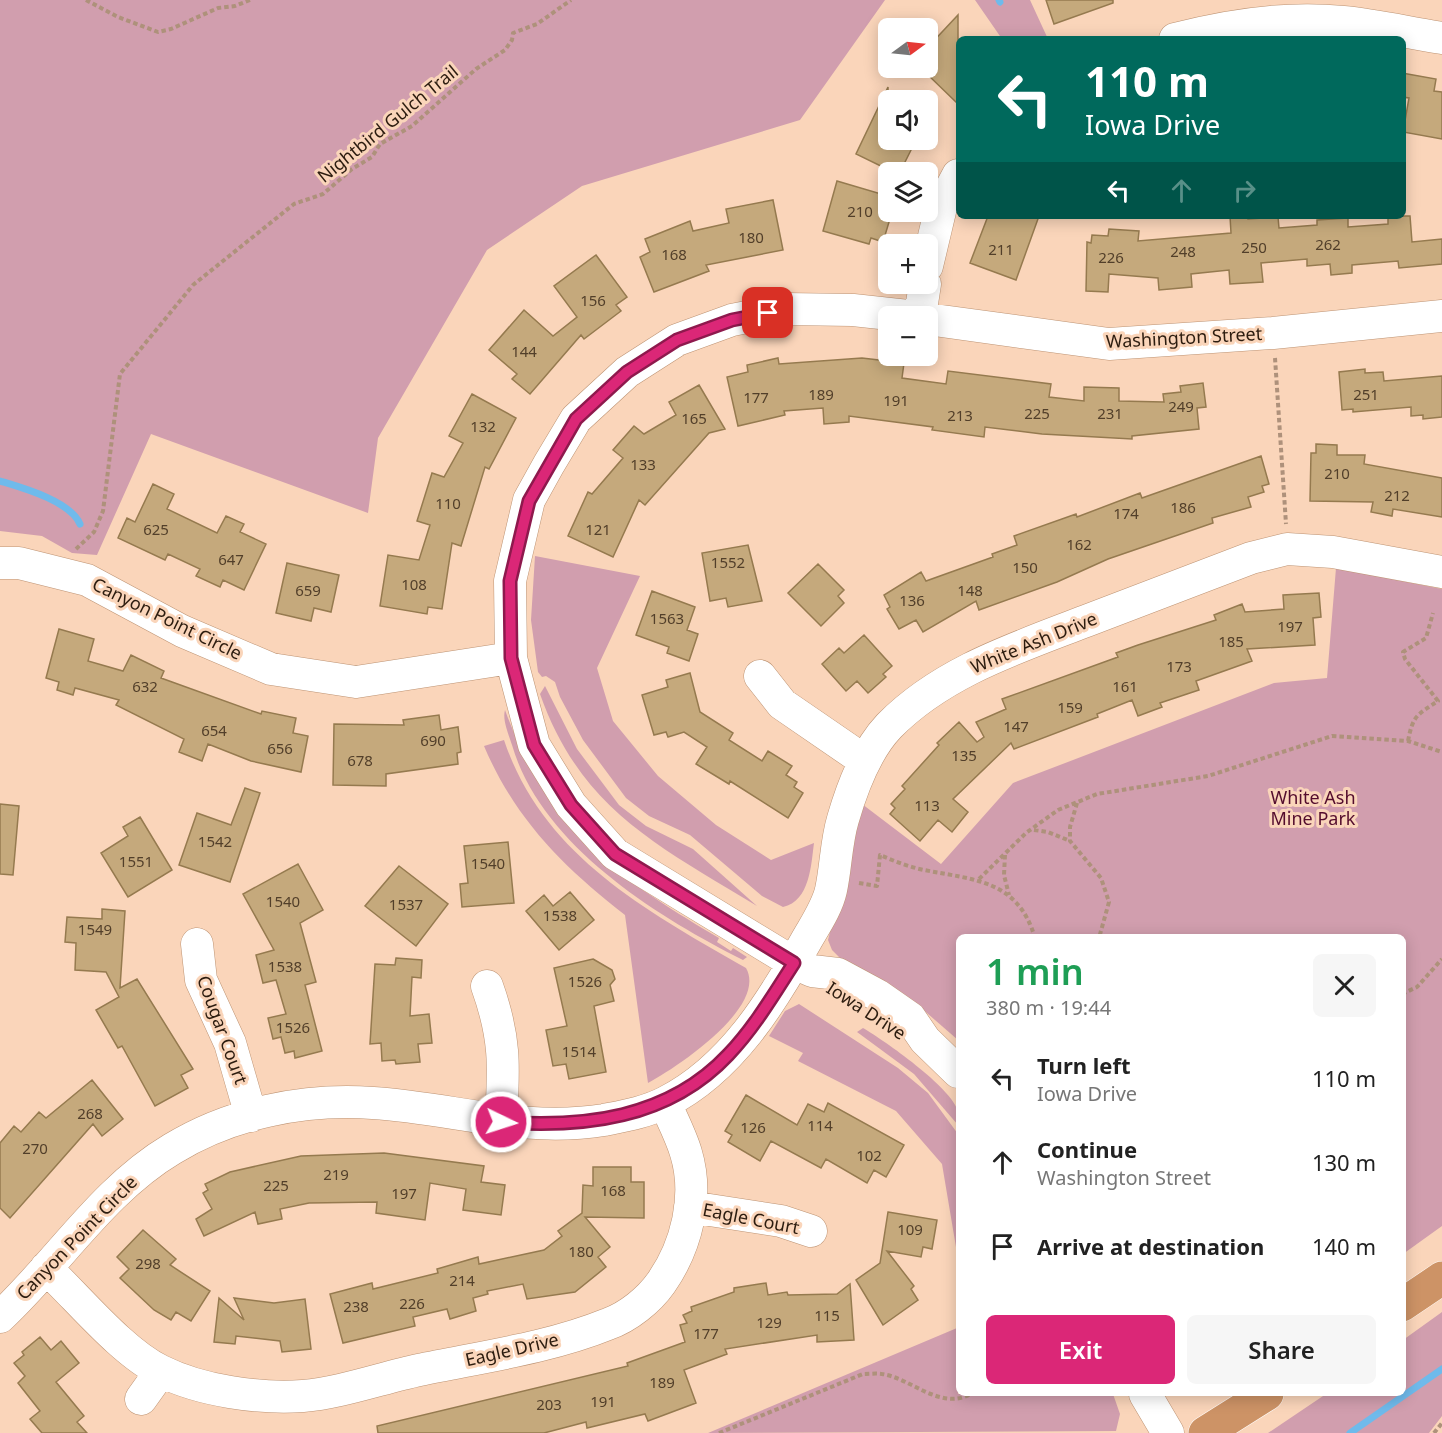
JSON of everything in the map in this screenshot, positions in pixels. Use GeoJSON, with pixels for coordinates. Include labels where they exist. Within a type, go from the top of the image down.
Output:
{"type":"FeatureCollection","features":[{"type":"Feature","properties":{"kind":"highway"},"geometry":{"type":"LineString","coordinates":[[1406,1302],[1442,1278]]}},
{"type":"Feature","properties":{"kind":"highway"},"geometry":{"type":"LineString","coordinates":[[1205,1433],[1264,1396]]}},
{"type":"Feature","properties":{"kind":"street"},"geometry":{"type":"LineString","coordinates":[[1189,36],[1252,23],[1294,20],[1343,22],[1442,38]]}},
{"type":"Feature","properties":{"kind":"street"},"geometry":{"type":"LineString","coordinates":[[935,234],[941,207],[956,179]]}},
{"type":"Feature","properties":{"kind":"street"},"geometry":{"type":"LineString","coordinates":[[511,658],[510,581],[529,501],[576,419],[627,372],[677,340],[732,320],[811,308],[878,314]]}},
{"type":"Feature","properties":{"kind":"street","name":"Washington Street"},"geometry":{"type":"LineString","coordinates":[[938,321],[1109,344],[1273,333],[1442,315]]}},
{"type":"Feature","properties":{"kind":"street","name":"White Ash Drive"},"geometry":{"type":"LineString","coordinates":[[803,967],[830,894],[842,820],[865,761],[886,729],[926,694],[957,675],[1008,651],[1251,558],[1287,549],[1333,552],[1442,572]]}},
{"type":"Feature","properties":{"kind":"street","name":"Canyon Point Circle"},"geometry":{"type":"LineString","coordinates":[[0,563],[19,563],[87,580],[182,631],[271,669],[356,682],[511,658]]}},
{"type":"Feature","properties":{"kind":"street","name":"Iowa Drive"},"geometry":{"type":"LineString","coordinates":[[511,658],[534,745],[571,805],[615,854],[803,967],[824,986],[885,1026],[907,1039],[925,1040],[956,1070]]}},
{"type":"Feature","properties":{"kind":"street"},"geometry":{"type":"LineString","coordinates":[[760,676],[782,704],[865,761]]}},
{"type":"Feature","properties":{"kind":"street","name":"Cougar Court"},"geometry":{"type":"LineString","coordinates":[[197,944],[201,980],[230,1043],[251,1116]]}},
{"type":"Feature","properties":{"kind":"street","name":"Canyon Point Circle"},"geometry":{"type":"LineString","coordinates":[[0,1317],[29,1290],[102,1207],[145,1168],[171,1149],[211,1129],[291,1105],[335,1102],[376,1103],[501,1122],[543,1125],[586,1123],[625,1116],[665,1103],[727,1056],[803,967]]}},
{"type":"Feature","properties":{"kind":"street"},"geometry":{"type":"LineString","coordinates":[[487,986],[498,1017],[504,1047],[501,1122]]}},
{"type":"Feature","properties":{"kind":"street","name":"Eagle Drive"},"geometry":{"type":"LineString","coordinates":[[46,1268],[133,1352],[161,1371],[206,1386],[254,1396],[305,1396],[561,1339],[609,1324],[626,1316],[662,1282],[684,1240],[692,1182],[686,1153],[665,1103]]}},
{"type":"Feature","properties":{"kind":"street","name":"Eagle Court"},"geometry":{"type":"LineString","coordinates":[[690,1207],[781,1221],[811,1231]]}},
{"type":"Feature","properties":{"kind":"street"},"geometry":{"type":"LineString","coordinates":[[141,1399],[161,1371]]}},
{"type":"Feature","properties":{"kind":"street"},"geometry":{"type":"LineString","coordinates":[[1145,1396],[1168,1433]]}},
{"type":"Feature","properties":{"kind":"path"},"geometry":{"type":"LineString","coordinates":[[86,0],[118,17],[158,32],[171,29],[218,8],[250,0]]}},
{"type":"Feature","properties":{"kind":"path","name":"Nightbird Gulch Trail"},"geometry":{"type":"LineString","coordinates":[[66,576],[72,553],[94,532],[103,511],[120,374],[193,285],[294,204],[323,194],[352,169],[372,157],[380,144],[412,126],[476,69],[505,50],[512,40],[513,33],[537,24],[571,0]]}},
{"type":"Feature","properties":{"kind":"path"},"geometry":{"type":"LineString","coordinates":[[1273,333],[1287,549]]}},
{"type":"Feature","properties":{"kind":"path"},"geometry":{"type":"LineString","coordinates":[[1408,741],[1411,723],[1417,714],[1438,701],[1405,659],[1403,652],[1426,638],[1433,613]]}},
{"type":"Feature","properties":{"kind":"path"},"geometry":{"type":"LineString","coordinates":[[978,879],[1026,833],[1058,810],[1097,794],[1208,776],[1332,736],[1408,741],[1442,752]]}},
{"type":"Feature","properties":{"kind":"path"},"geometry":{"type":"LineString","coordinates":[[1070,841],[1070,827],[1078,802]]}},
{"type":"Feature","properties":{"kind":"path"},"geometry":{"type":"LineString","coordinates":[[1033,830],[1048,832],[1070,841],[1101,878],[1107,889],[1108,914],[1100,934]]}},
{"type":"Feature","properties":{"kind":"path"},"geometry":{"type":"LineString","coordinates":[[857,882],[877,886],[880,855],[922,870],[978,879],[1009,895]]}},
{"type":"Feature","properties":{"kind":"path"},"geometry":{"type":"LineString","coordinates":[[1005,855],[1004,876],[1009,895],[1030,922],[1034,934]]}},
{"type":"Feature","properties":{"kind":"path"},"geometry":{"type":"LineString","coordinates":[[1406,992],[1417,987],[1442,959]]}},
{"type":"Feature","properties":{"kind":"path"},"geometry":{"type":"LineString","coordinates":[[719,1433],[863,1374],[882,1374],[945,1398],[966,1396]]}},
{"type":"Feature","properties":{"kind":"path"},"geometry":{"type":"LineString","coordinates":[[1434,1433],[1442,1423]]}},
{"type":"Feature","properties":{"kind":"green space"},"geometry":{"type":"Polygon","coordinates":[[[0,0],[885,0],[800,120],[582,186],[487,250],[378,438],[368,513],[151,434],[97,555],[72,553],[42,536],[0,531],[0,0]]]}},
{"type":"Feature","properties":{"kind":"green space"},"geometry":{"type":"Polygon","coordinates":[[[975,0],[1030,0],[1047,36],[1000,36],[975,0]]]}},
{"type":"Feature","properties":{"kind":"green space"},"geometry":{"type":"Polygon","coordinates":[[[535,556],[640,576],[597,668],[613,721],[658,776],[716,825],[771,860],[814,843],[807,881],[799,898],[783,907],[762,896],[690,835],[649,816],[626,798],[583,740],[560,697],[555,682],[546,676],[542,677],[538,672],[531,620],[535,556]]]}},
{"type":"Feature","properties":{"kind":"green space","name":"White Ash Mine Park"},"geometry":{"type":"Polygon","coordinates":[[[1336,568],[1442,589],[1442,1226],[1406,1252],[1406,934],[956,934],[956,1038],[920,1007],[840,958],[832,950],[828,940],[862,804],[941,864],[1013,783],[1274,683],[1327,678],[1336,568]]]}},
{"type":"Feature","properties":{"kind":"green space"},"geometry":{"type":"Polygon","coordinates":[[[545,686],[577,749],[619,805],[646,826],[693,849],[757,906],[656,843],[627,821],[601,796],[577,768],[557,734],[540,694],[545,686]]]}},
{"type":"Feature","properties":{"kind":"green space"},"geometry":{"type":"Polygon","coordinates":[[[505,710],[522,752],[542,787],[564,818],[589,845],[616,870],[647,893],[719,938],[717,942],[731,951],[733,948],[747,957],[743,960],[674,922],[606,874],[575,845],[548,815],[527,781],[506,728],[505,710]]]}},
{"type":"Feature","properties":{"kind":"green space"},"geometry":{"type":"Polygon","coordinates":[[[504,740],[522,781],[544,817],[572,848],[602,876],[636,901],[746,968],[749,984],[744,1000],[732,1018],[697,1050],[648,1083],[625,915],[561,860],[526,819],[510,796],[484,746],[504,740]]]}},
{"type":"Feature","properties":{"kind":"green space"},"geometry":{"type":"Polygon","coordinates":[[[799,1004],[898,1068],[928,1093],[956,1131],[956,1247],[942,1164],[896,1111],[798,1061],[803,1053],[769,1036],[785,1011],[799,1004]]]}},
{"type":"Feature","properties":{"kind":"green space"},"geometry":{"type":"Polygon","coordinates":[[[863,1028],[931,1078],[953,1101],[956,1107],[956,1123],[914,1074],[857,1032],[863,1028]]]}},
{"type":"Feature","properties":{"kind":"green space"},"geometry":{"type":"Polygon","coordinates":[[[1442,1312],[1442,1416],[1429,1433],[1268,1433],[1323,1396],[1406,1396],[1406,1338],[1442,1312]]]}},
{"type":"Feature","properties":{"kind":"green space"},"geometry":{"type":"Polygon","coordinates":[[[956,1328],[956,1396],[1114,1396],[1120,1414],[1116,1431],[708,1433],[956,1328]]]}},
{"type":"Feature","properties":{"kind":"building"},"geometry":{"type":"Polygon","coordinates":[[[1046,0],[1113,0],[1113,3],[1054,24],[1046,0]]]}},
{"type":"Feature","properties":{"kind":"building"},"geometry":{"type":"Polygon","coordinates":[[[958,15],[958,36],[956,36],[956,102],[931,78],[938,78],[938,36],[958,15]]]}},
{"type":"Feature","properties":{"kind":"building"},"geometry":{"type":"Polygon","coordinates":[[[1406,74],[1436,79],[1434,91],[1442,92],[1442,139],[1406,133],[1409,98],[1406,98],[1406,74]]]}},
{"type":"Feature","properties":{"kind":"building"},"geometry":{"type":"Polygon","coordinates":[[[878,108],[878,150],[911,150],[905,162],[878,162],[878,165],[856,154],[878,108]]]}},
{"type":"Feature","properties":{"kind":"building"},"geometry":{"type":"Polygon","coordinates":[[[837,181],[878,193],[878,222],[889,222],[885,234],[878,234],[878,240],[871,238],[869,244],[823,231],[837,181]]]}},
{"type":"Feature","properties":{"kind":"building"},"geometry":{"type":"Polygon","coordinates":[[[773,200],[783,250],[706,265],[709,271],[654,292],[640,257],[650,252],[645,239],[690,221],[693,231],[729,223],[726,209],[773,200]]]}},
{"type":"Feature","properties":{"kind":"building"},"geometry":{"type":"Polygon","coordinates":[[[1406,216],[1410,216],[1412,242],[1442,239],[1442,264],[1399,268],[1398,261],[1352,265],[1352,273],[1331,275],[1330,264],[1307,266],[1307,259],[1261,263],[1263,282],[1230,284],[1229,270],[1191,274],[1192,287],[1159,290],[1158,278],[1109,274],[1108,292],[1086,291],[1087,242],[1091,243],[1092,235],[1108,236],[1109,229],[1139,231],[1138,241],[1231,233],[1230,219],[1278,219],[1279,228],[1317,225],[1317,220],[1348,219],[1348,227],[1388,224],[1388,219],[1406,219],[1406,216]]]}},
{"type":"Feature","properties":{"kind":"building"},"geometry":{"type":"Polygon","coordinates":[[[987,219],[1038,219],[1016,280],[970,263],[987,219]]]}},
{"type":"Feature","properties":{"kind":"building"},"geometry":{"type":"Polygon","coordinates":[[[596,255],[627,297],[616,305],[621,311],[584,339],[581,335],[530,394],[512,379],[517,374],[489,350],[524,310],[553,336],[577,317],[554,286],[596,255]]]}},
{"type":"Feature","properties":{"kind":"building"},"geometry":{"type":"Polygon","coordinates":[[[778,358],[779,364],[862,358],[878,360],[878,366],[904,366],[902,378],[946,384],[948,371],[1051,384],[1049,397],[1084,401],[1084,387],[1119,388],[1119,401],[1164,402],[1163,394],[1181,392],[1180,386],[1203,383],[1206,407],[1197,408],[1199,429],[1132,436],[1132,439],[1042,434],[985,427],[984,437],[932,430],[933,427],[849,416],[849,422],[824,424],[823,408],[784,411],[785,415],[738,426],[727,377],[748,372],[747,365],[778,358]]]}},
{"type":"Feature","properties":{"kind":"building"},"geometry":{"type":"Polygon","coordinates":[[[1365,369],[1365,373],[1383,372],[1384,381],[1442,376],[1442,417],[1423,419],[1423,415],[1411,416],[1411,407],[1353,412],[1353,409],[1342,410],[1339,372],[1365,369]]]}},
{"type":"Feature","properties":{"kind":"building"},"geometry":{"type":"Polygon","coordinates":[[[699,385],[725,429],[709,433],[645,505],[639,500],[613,557],[568,536],[588,492],[592,494],[623,458],[613,450],[634,426],[644,434],[676,415],[669,402],[699,385]]]}},
{"type":"Feature","properties":{"kind":"building"},"geometry":{"type":"Polygon","coordinates":[[[472,394],[516,418],[489,469],[485,467],[461,546],[452,543],[442,609],[428,607],[427,614],[380,606],[388,555],[419,560],[430,525],[417,521],[432,473],[444,477],[463,443],[449,436],[472,394]]]}},
{"type":"Feature","properties":{"kind":"building"},"geometry":{"type":"Polygon","coordinates":[[[1316,444],[1337,445],[1337,455],[1365,455],[1364,464],[1442,478],[1442,517],[1393,509],[1392,516],[1371,512],[1373,502],[1310,501],[1311,453],[1316,453],[1316,444]]]}},
{"type":"Feature","properties":{"kind":"building"},"geometry":{"type":"Polygon","coordinates":[[[1261,456],[1269,484],[1262,486],[1264,492],[1248,497],[1251,507],[1212,518],[1213,523],[1108,559],[1057,582],[979,610],[976,601],[923,632],[916,620],[899,629],[887,609],[890,607],[884,595],[921,572],[926,581],[993,557],[992,554],[1017,545],[1014,536],[1076,514],[1077,517],[1140,493],[1142,498],[1261,456]]]}},
{"type":"Feature","properties":{"kind":"building"},"geometry":{"type":"Polygon","coordinates":[[[153,484],[174,494],[167,509],[217,533],[226,516],[244,524],[240,532],[266,544],[244,590],[223,580],[220,587],[196,576],[200,569],[168,554],[165,560],[118,538],[127,518],[135,522],[153,484]]]}},
{"type":"Feature","properties":{"kind":"building"},"geometry":{"type":"Polygon","coordinates":[[[748,545],[762,601],[728,607],[726,598],[710,601],[702,553],[748,545]]]}},
{"type":"Feature","properties":{"kind":"building"},"geometry":{"type":"Polygon","coordinates":[[[287,563],[339,575],[331,612],[314,608],[311,621],[276,613],[287,563]]]}},
{"type":"Feature","properties":{"kind":"building"},"geometry":{"type":"Polygon","coordinates":[[[818,564],[844,590],[838,596],[844,603],[821,626],[788,593],[818,564]]]}},
{"type":"Feature","properties":{"kind":"building"},"geometry":{"type":"Polygon","coordinates":[[[652,591],[695,607],[687,630],[698,634],[689,661],[667,653],[669,647],[636,635],[652,591]]]}},
{"type":"Feature","properties":{"kind":"building"},"geometry":{"type":"Polygon","coordinates":[[[1319,593],[1321,617],[1313,618],[1315,645],[1247,649],[1252,661],[1196,681],[1199,690],[1160,703],[1162,707],[1138,716],[1132,700],[1097,714],[1098,717],[1014,749],[1011,743],[953,799],[968,812],[952,832],[938,820],[920,841],[890,814],[895,808],[891,804],[905,789],[902,786],[939,745],[937,743],[959,722],[977,742],[984,737],[976,722],[1006,709],[1002,699],[1118,657],[1116,653],[1216,620],[1214,615],[1242,604],[1245,612],[1284,609],[1283,595],[1319,593]]]}},
{"type":"Feature","properties":{"kind":"building"},"geometry":{"type":"Polygon","coordinates":[[[59,629],[94,639],[88,661],[123,671],[131,655],[164,671],[161,678],[261,714],[262,711],[296,718],[293,733],[308,736],[301,772],[251,761],[208,744],[202,761],[179,752],[184,739],[116,705],[119,700],[75,688],[73,695],[57,690],[59,682],[46,678],[59,629]]]}},
{"type":"Feature","properties":{"kind":"building"},"geometry":{"type":"Polygon","coordinates":[[[864,635],[892,666],[883,674],[886,677],[868,693],[857,681],[846,691],[822,664],[839,648],[844,653],[864,635]]]}},
{"type":"Feature","properties":{"kind":"building"},"geometry":{"type":"Polygon","coordinates":[[[690,673],[700,712],[733,733],[729,740],[762,761],[768,751],[792,766],[786,775],[797,782],[794,787],[803,793],[788,818],[730,781],[729,784],[696,764],[707,747],[684,732],[668,737],[666,732],[654,735],[642,695],[668,687],[666,680],[690,673]]]}},
{"type":"Feature","properties":{"kind":"building"},"geometry":{"type":"Polygon","coordinates":[[[439,715],[441,730],[458,727],[461,752],[457,753],[458,764],[386,774],[386,786],[333,785],[334,724],[404,725],[403,720],[439,715]]]}},
{"type":"Feature","properties":{"kind":"building"},"geometry":{"type":"Polygon","coordinates":[[[245,788],[260,793],[230,882],[179,865],[197,813],[231,825],[245,788]]]}},
{"type":"Feature","properties":{"kind":"building"},"geometry":{"type":"Polygon","coordinates":[[[0,804],[19,806],[13,875],[0,874],[0,804]]]}},
{"type":"Feature","properties":{"kind":"building"},"geometry":{"type":"Polygon","coordinates":[[[140,817],[172,870],[128,897],[101,853],[128,836],[123,827],[140,817]]]}},
{"type":"Feature","properties":{"kind":"building"},"geometry":{"type":"Polygon","coordinates":[[[508,842],[514,903],[462,907],[460,884],[468,883],[464,846],[508,842]]]}},
{"type":"Feature","properties":{"kind":"building"},"geometry":{"type":"Polygon","coordinates":[[[298,864],[323,910],[300,923],[316,982],[305,985],[322,1051],[295,1058],[294,1051],[285,1053],[281,1037],[273,1039],[268,1018],[286,1014],[276,980],[263,983],[256,955],[274,950],[243,894],[298,864]]]}},
{"type":"Feature","properties":{"kind":"building"},"geometry":{"type":"Polygon","coordinates":[[[399,866],[448,904],[416,946],[365,906],[399,866]]]}},
{"type":"Feature","properties":{"kind":"building"},"geometry":{"type":"Polygon","coordinates":[[[570,892],[594,920],[559,950],[526,911],[544,895],[553,906],[570,892]]]}},
{"type":"Feature","properties":{"kind":"building"},"geometry":{"type":"Polygon","coordinates":[[[102,909],[125,911],[120,988],[137,979],[193,1069],[181,1075],[188,1088],[155,1106],[122,1046],[118,1048],[96,1010],[119,997],[106,972],[75,970],[76,943],[65,942],[67,917],[102,919],[102,909]]]}},
{"type":"Feature","properties":{"kind":"building"},"geometry":{"type":"Polygon","coordinates":[[[396,958],[422,960],[421,978],[412,977],[410,1016],[429,1014],[432,1043],[418,1044],[420,1062],[396,1064],[395,1060],[382,1061],[381,1043],[370,1044],[375,964],[395,965],[396,958]]]}},
{"type":"Feature","properties":{"kind":"building"},"geometry":{"type":"Polygon","coordinates":[[[593,959],[612,970],[615,979],[610,985],[614,1001],[594,1006],[606,1072],[569,1079],[566,1064],[553,1066],[546,1030],[567,1026],[554,968],[593,959]]]}},
{"type":"Feature","properties":{"kind":"building"},"geometry":{"type":"Polygon","coordinates":[[[92,1080],[123,1119],[102,1136],[93,1124],[10,1218],[0,1208],[0,1143],[14,1126],[21,1132],[39,1112],[46,1118],[92,1080]]]}},
{"type":"Feature","properties":{"kind":"building"},"geometry":{"type":"Polygon","coordinates":[[[746,1095],[797,1125],[808,1104],[824,1112],[828,1103],[904,1145],[886,1177],[874,1170],[867,1183],[826,1159],[821,1168],[771,1141],[760,1161],[728,1142],[732,1135],[725,1131],[746,1095]]]}},
{"type":"Feature","properties":{"kind":"building"},"geometry":{"type":"Polygon","coordinates":[[[384,1153],[484,1166],[481,1182],[505,1185],[501,1215],[463,1210],[466,1189],[430,1183],[425,1220],[376,1213],[377,1202],[309,1203],[280,1209],[282,1219],[258,1224],[255,1212],[204,1236],[196,1219],[212,1209],[203,1193],[208,1190],[205,1184],[230,1172],[301,1156],[384,1153]]]}},
{"type":"Feature","properties":{"kind":"building"},"geometry":{"type":"Polygon","coordinates":[[[593,1167],[631,1167],[631,1182],[644,1182],[644,1218],[585,1217],[610,1247],[598,1257],[606,1267],[575,1292],[527,1299],[523,1284],[487,1291],[488,1294],[473,1298],[476,1311],[450,1319],[447,1309],[413,1317],[415,1326],[343,1343],[330,1294],[372,1283],[373,1289],[438,1273],[437,1269],[478,1257],[479,1264],[544,1250],[562,1236],[558,1231],[582,1213],[583,1185],[593,1186],[593,1167]]]}},
{"type":"Feature","properties":{"kind":"building"},"geometry":{"type":"Polygon","coordinates":[[[888,1212],[937,1220],[932,1249],[923,1247],[921,1257],[887,1251],[914,1286],[911,1289],[918,1300],[883,1325],[856,1280],[880,1263],[888,1212]]]}},
{"type":"Feature","properties":{"kind":"building"},"geometry":{"type":"Polygon","coordinates":[[[143,1230],[176,1259],[170,1265],[210,1291],[191,1321],[176,1312],[171,1320],[154,1310],[120,1278],[129,1269],[117,1257],[143,1230]]]}},
{"type":"Feature","properties":{"kind":"building"},"geometry":{"type":"Polygon","coordinates":[[[766,1283],[768,1295],[787,1292],[788,1295],[837,1294],[850,1284],[854,1340],[817,1342],[817,1335],[725,1349],[727,1354],[684,1370],[696,1403],[648,1421],[645,1414],[587,1428],[586,1422],[544,1433],[378,1433],[377,1426],[628,1366],[627,1363],[685,1342],[680,1325],[687,1323],[683,1315],[692,1311],[691,1307],[734,1292],[734,1288],[766,1283]]]}},
{"type":"Feature","properties":{"kind":"building"},"geometry":{"type":"Polygon","coordinates":[[[219,1298],[244,1320],[234,1298],[274,1303],[305,1299],[311,1349],[282,1352],[280,1341],[236,1336],[235,1344],[214,1342],[219,1298]]]}},
{"type":"Feature","properties":{"kind":"building"},"geometry":{"type":"Polygon","coordinates":[[[40,1337],[51,1350],[61,1341],[79,1363],[56,1382],[84,1416],[77,1422],[87,1433],[42,1433],[30,1419],[40,1411],[18,1383],[25,1376],[14,1363],[24,1355],[22,1352],[40,1337]]]}},
{"type":"Feature","properties":{"kind":"waterway"},"geometry":{"type":"LineString","coordinates":[[0,481],[56,502],[75,516],[80,524]]}},
{"type":"Feature","properties":{"kind":"waterway"},"geometry":{"type":"LineString","coordinates":[[1406,1394],[1442,1369]]}},
{"type":"Feature","properties":{"kind":"waterway"},"geometry":{"type":"LineString","coordinates":[[1350,1433],[1403,1396]]}},
{"type":"Feature","properties":{"kind":"route"},"geometry":{"type":"LineString","coordinates":[[501,1122],[543,1125],[586,1123],[625,1116],[665,1103],[727,1056],[764,1010],[794,963],[615,854],[571,805],[534,745],[511,658],[510,581],[529,501],[576,419],[627,372],[677,340],[732,320],[768,313]]}}]}
